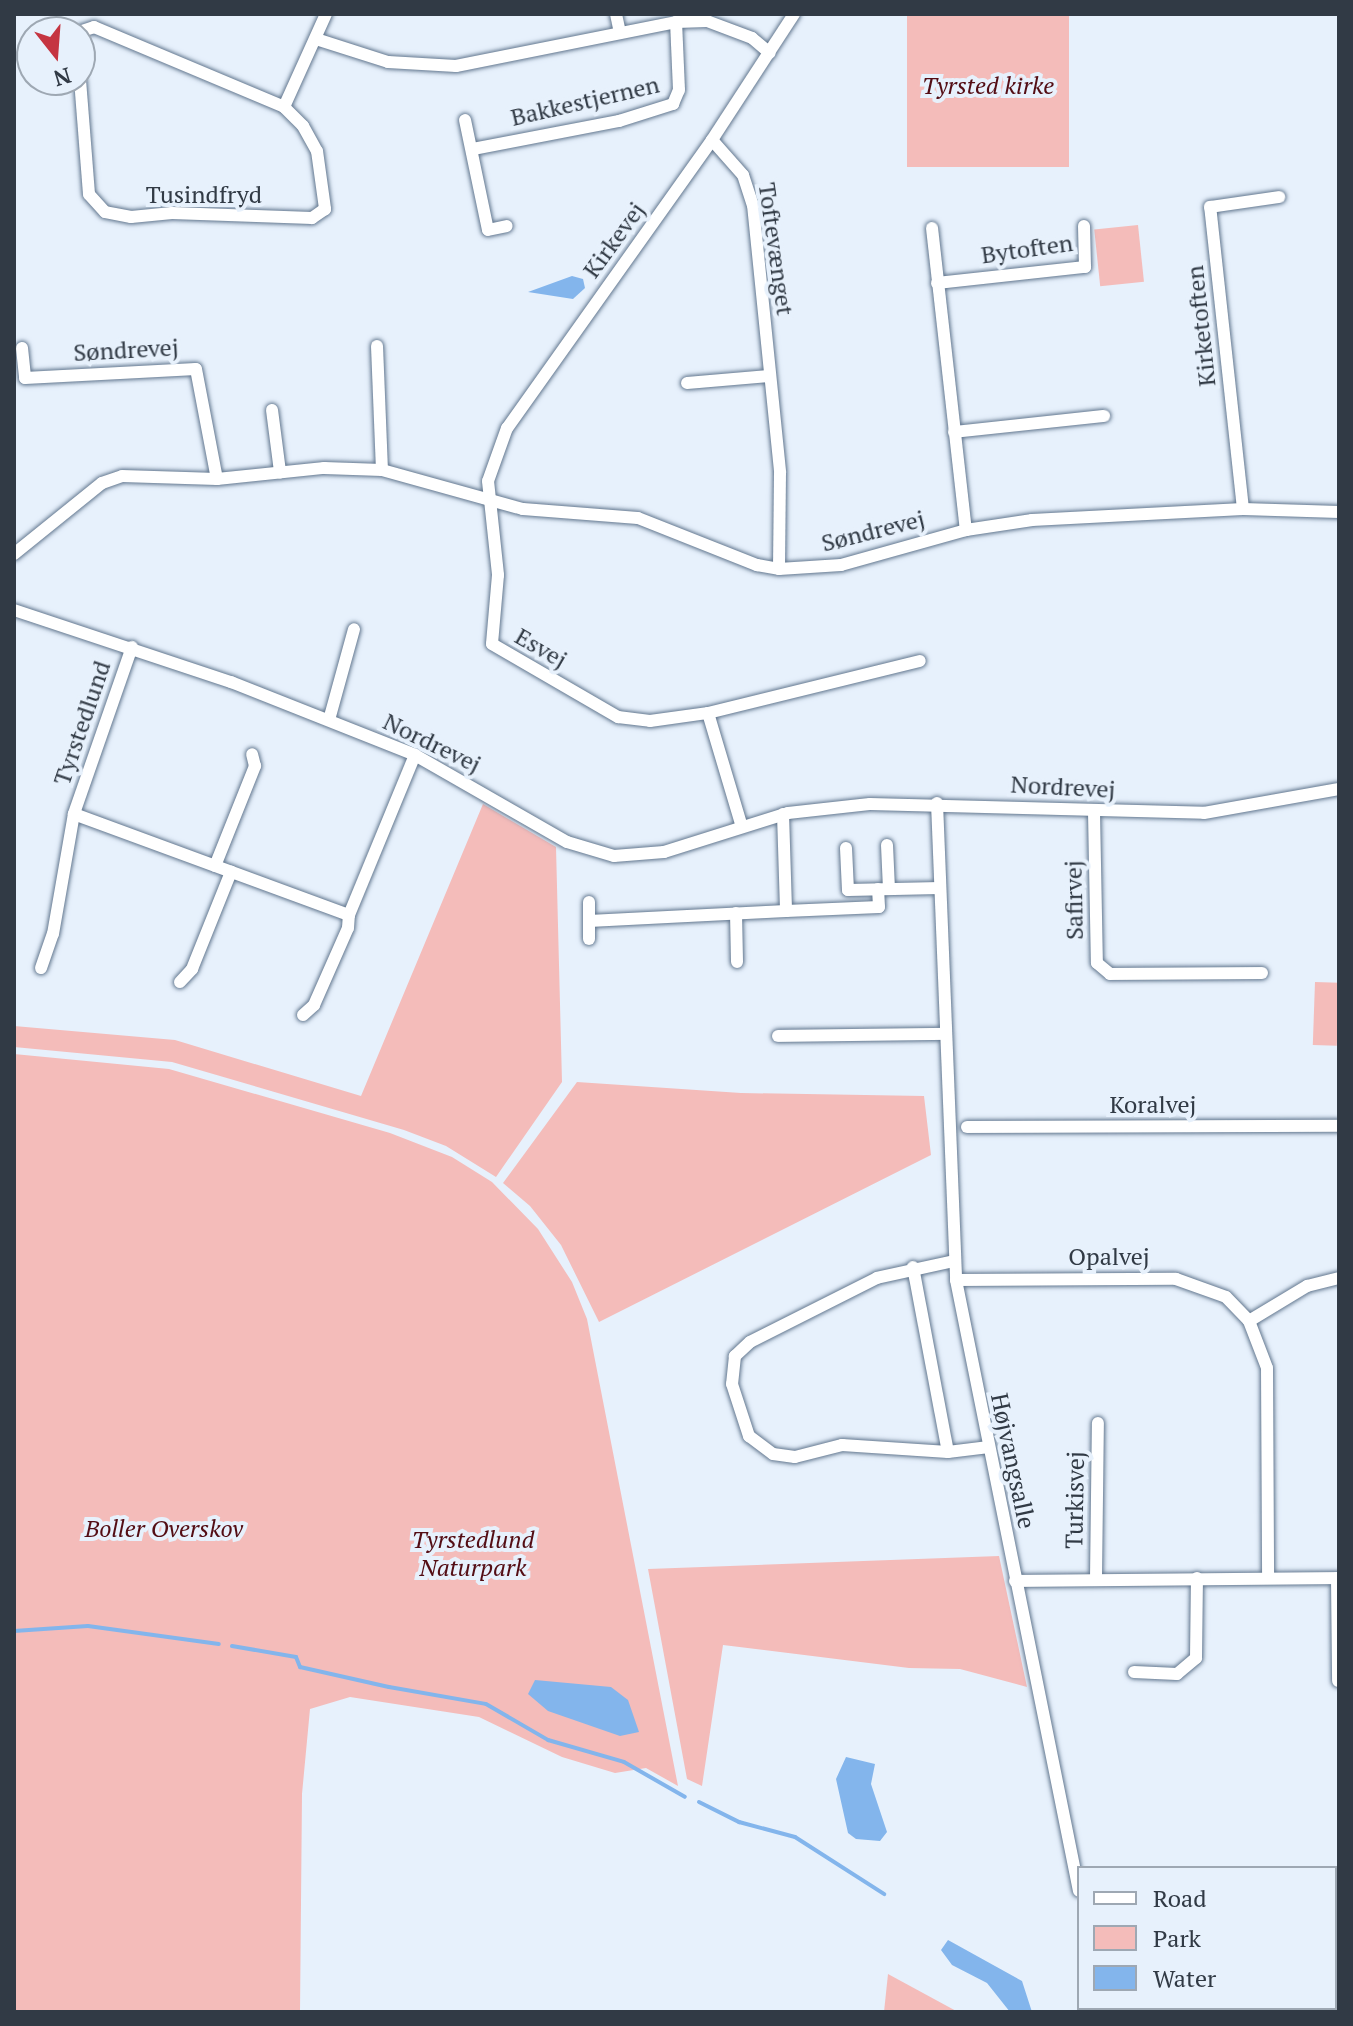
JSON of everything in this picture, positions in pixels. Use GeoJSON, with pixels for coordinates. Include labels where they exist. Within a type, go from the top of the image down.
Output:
{"type":"FeatureCollection","features":[{"type":"Feature","properties":{"kind":"street"},"geometry":{"type":"LineString","coordinates":[[284,107],[326,14]]}},
{"type":"Feature","properties":{"kind":"street"},"geometry":{"type":"LineString","coordinates":[[616,14],[620,33]]}},
{"type":"Feature","properties":{"kind":"street","name":"Kirkevej"},"geometry":{"type":"LineString","coordinates":[[488,498],[492,468],[507,428],[712,140],[794,14]]}},
{"type":"Feature","properties":{"kind":"street"},"geometry":{"type":"LineString","coordinates":[[316,39],[388,62],[456,66],[676,22],[730,27],[770,53]]}},
{"type":"Feature","properties":{"kind":"street","name":"Bakkestjernen"},"geometry":{"type":"LineString","coordinates":[[473,149],[619,121],[673,104],[679,90],[676,22]]}},
{"type":"Feature","properties":{"kind":"street","name":"Tusindfryd"},"geometry":{"type":"LineString","coordinates":[[81,96],[89,194],[95,206],[120,216],[317,217],[326,202],[317,151],[303,126],[284,107],[96,28]]}},
{"type":"Feature","properties":{"kind":"street"},"geometry":{"type":"LineString","coordinates":[[465,120],[488,230],[507,226]]}},
{"type":"Feature","properties":{"kind":"street","name":"Toftevænget"},"geometry":{"type":"LineString","coordinates":[[712,140],[739,167],[753,205],[780,473],[779,569]]}},
{"type":"Feature","properties":{"kind":"street","name":"Kirketoften"},"geometry":{"type":"LineString","coordinates":[[1243,509],[1210,207],[1279,197]]}},
{"type":"Feature","properties":{"kind":"street","name":"Bytoften"},"geometry":{"type":"LineString","coordinates":[[937,283],[1085,267],[1084,226]]}},
{"type":"Feature","properties":{"kind":"street"},"geometry":{"type":"LineString","coordinates":[[932,228],[966,530]]}},
{"type":"Feature","properties":{"kind":"street"},"geometry":{"type":"LineString","coordinates":[[377,346],[382,470]]}},
{"type":"Feature","properties":{"kind":"street","name":"Søndrevej"},"geometry":{"type":"LineString","coordinates":[[22,348],[25,378],[196,369],[217,479]]}},
{"type":"Feature","properties":{"kind":"street"},"geometry":{"type":"LineString","coordinates":[[687,383],[769,376]]}},
{"type":"Feature","properties":{"kind":"street"},"geometry":{"type":"LineString","coordinates":[[272,410],[280,472]]}},
{"type":"Feature","properties":{"kind":"street"},"geometry":{"type":"LineString","coordinates":[[954,432],[1104,416]]}},
{"type":"Feature","properties":{"kind":"street","name":"Søndrevej"},"geometry":{"type":"LineString","coordinates":[[14,554],[102,483],[143,475],[217,479],[280,472],[382,470],[523,509],[638,518],[757,565],[779,569],[841,565],[966,530],[1104,514],[1243,509],[1339,512]]}},
{"type":"Feature","properties":{"kind":"street","name":"Esvej"},"geometry":{"type":"LineString","coordinates":[[488,498],[498,575],[492,644],[618,717],[650,721],[708,713],[920,661]]}},
{"type":"Feature","properties":{"kind":"street","name":"Nordrevej"},"geometry":{"type":"LineString","coordinates":[[14,610],[132,647],[415,755],[590,851],[639,856],[664,852],[741,824],[783,814],[937,803],[1094,812],[1204,813],[1339,789]]}},
{"type":"Feature","properties":{"kind":"street"},"geometry":{"type":"LineString","coordinates":[[329,720],[354,629]]}},
{"type":"Feature","properties":{"kind":"street","name":"Tyrstedlund"},"geometry":{"type":"LineString","coordinates":[[41,968],[53,934],[74,814],[132,647]]}},
{"type":"Feature","properties":{"kind":"street"},"geometry":{"type":"LineString","coordinates":[[708,713],[741,824]]}},
{"type":"Feature","properties":{"kind":"street"},"geometry":{"type":"LineString","coordinates":[[215,866],[255,766],[252,754]]}},
{"type":"Feature","properties":{"kind":"street"},"geometry":{"type":"LineString","coordinates":[[303,1015],[314,1005],[348,928],[349,915],[415,755]]}},
{"type":"Feature","properties":{"kind":"street","name":"Højvangsalle"},"geometry":{"type":"LineString","coordinates":[[937,803],[956,1280],[987,1447],[1077,1881]]}},
{"type":"Feature","properties":{"kind":"street","name":"Safirvej"},"geometry":{"type":"LineString","coordinates":[[1094,812],[1097,963],[1110,974],[1262,973]]}},
{"type":"Feature","properties":{"kind":"street","name":"Tyrstedlund"},"geometry":{"type":"LineString","coordinates":[[74,814],[349,915]]}},
{"type":"Feature","properties":{"kind":"street"},"geometry":{"type":"LineString","coordinates":[[783,814],[786,911]]}},
{"type":"Feature","properties":{"kind":"street"},"geometry":{"type":"LineString","coordinates":[[589,921],[879,907],[884,889],[887,845]]}},
{"type":"Feature","properties":{"kind":"street"},"geometry":{"type":"LineString","coordinates":[[846,848],[848,890],[940,888]]}},
{"type":"Feature","properties":{"kind":"street"},"geometry":{"type":"LineString","coordinates":[[180,982],[192,969],[231,872]]}},
{"type":"Feature","properties":{"kind":"street"},"geometry":{"type":"LineString","coordinates":[[589,902],[589,939]]}},
{"type":"Feature","properties":{"kind":"street"},"geometry":{"type":"LineString","coordinates":[[736,913],[737,962]]}},
{"type":"Feature","properties":{"kind":"street"},"geometry":{"type":"LineString","coordinates":[[778,1036],[946,1034]]}},
{"type":"Feature","properties":{"kind":"street","name":"Koralvej"},"geometry":{"type":"LineString","coordinates":[[967,1127],[1339,1126]]}},
{"type":"Feature","properties":{"kind":"street"},"geometry":{"type":"LineString","coordinates":[[954,1261],[913,1267],[877,1278],[750,1342],[735,1356],[732,1384],[749,1436],[773,1454],[795,1457],[869,1445],[948,1452],[987,1447]]}},
{"type":"Feature","properties":{"kind":"street"},"geometry":{"type":"LineString","coordinates":[[913,1267],[948,1452]]}},
{"type":"Feature","properties":{"kind":"street"},"geometry":{"type":"LineString","coordinates":[[1249,1321],[1307,1286],[1339,1278]]}},
{"type":"Feature","properties":{"kind":"street","name":"Opalvej"},"geometry":{"type":"LineString","coordinates":[[956,1280],[1176,1279],[1226,1297],[1249,1321],[1267,1368],[1268,1578]]}},
{"type":"Feature","properties":{"kind":"street","name":"Turkisvej"},"geometry":{"type":"LineString","coordinates":[[1096,1578],[1098,1423]]}},
{"type":"Feature","properties":{"kind":"street"},"geometry":{"type":"LineString","coordinates":[[1134,1672],[1177,1674],[1196,1658],[1197,1578]]}},
{"type":"Feature","properties":{"kind":"street","name":"Turkisvej"},"geometry":{"type":"LineString","coordinates":[[1015,1581],[1338,1578],[1338,1681]]}},
{"type":"Feature","properties":{"kind":"green space","name":"Tyrsted kirke"},"geometry":{"type":"Polygon","coordinates":[[[907,14],[1069,14],[1069,167],[907,167],[907,14]]]}},
{"type":"Feature","properties":{"kind":"green space"},"geometry":{"type":"Polygon","coordinates":[[[1138,225],[1144,282],[1100,286],[1094,230],[1138,225]]]}},
{"type":"Feature","properties":{"kind":"green space"},"geometry":{"type":"Polygon","coordinates":[[[483,804],[556,847],[562,1082],[496,1177],[446,1146],[404,1130],[172,1062],[14,1047],[14,1026],[175,1040],[361,1096],[483,804]]]}},
{"type":"Feature","properties":{"kind":"green space"},"geometry":{"type":"Polygon","coordinates":[[[1315,982],[1339,983],[1337,1046],[1313,1045],[1315,982]]]}},
{"type":"Feature","properties":{"kind":"green space"},"geometry":{"type":"Polygon","coordinates":[[[14,1054],[169,1069],[390,1133],[452,1157],[492,1182],[538,1229],[572,1282],[587,1319],[678,1786],[646,1768],[615,1773],[562,1757],[479,1717],[350,1697],[310,1709],[302,1794],[300,2012],[14,2012],[14,1054]]]}},
{"type":"Feature","properties":{"kind":"green space"},"geometry":{"type":"Polygon","coordinates":[[[577,1082],[741,1093],[924,1096],[931,1155],[599,1322],[561,1245],[530,1206],[503,1183],[577,1082]]]}},
{"type":"Feature","properties":{"kind":"green space"},"geometry":{"type":"Polygon","coordinates":[[[999,1556],[1027,1687],[960,1669],[909,1668],[723,1645],[702,1786],[687,1779],[648,1569],[999,1556]]]}},
{"type":"Feature","properties":{"kind":"green space"},"geometry":{"type":"Polygon","coordinates":[[[888,1974],[958,2012],[884,2012],[888,1974]]]}},
{"type":"Feature","properties":{"kind":"water"},"geometry":{"type":"Polygon","coordinates":[[[572,276],[583,279],[585,288],[573,299],[528,292],[572,276]]]}},
{"type":"Feature","properties":{"kind":"water"},"geometry":{"type":"Polygon","coordinates":[[[535,1680],[611,1687],[628,1700],[639,1732],[620,1736],[548,1711],[528,1694],[535,1680]]]}},
{"type":"Feature","properties":{"kind":"water"},"geometry":{"type":"Polygon","coordinates":[[[846,1757],[875,1764],[871,1784],[887,1832],[880,1841],[856,1839],[848,1833],[836,1779],[846,1757]]]}},
{"type":"Feature","properties":{"kind":"water"},"geometry":{"type":"Polygon","coordinates":[[[948,1940],[1022,1981],[1032,2012],[1010,2012],[987,1983],[952,1965],[941,1950],[948,1940]]]}},
{"type":"Feature","properties":{"kind":"waterway"},"geometry":{"type":"LineString","coordinates":[[14,1631],[88,1626],[219,1644]]}},
{"type":"Feature","properties":{"kind":"waterway"},"geometry":{"type":"LineString","coordinates":[[232,1646],[296,1657],[300,1667],[486,1704],[548,1740],[624,1762],[685,1797]]}},
{"type":"Feature","properties":{"kind":"waterway"},"geometry":{"type":"LineString","coordinates":[[699,1802],[739,1822],[795,1837],[884,1894]]}},
{"type":"Feature","properties":{"kind":"park label","name":"Boller Overskov"},"geometry":{"type":"Point","coordinates":[164,1529]}},
{"type":"Feature","properties":{"kind":"park label","name":"Tyrstedlund Naturpark"},"geometry":{"type":"Point","coordinates":[473,1554]}}]}
